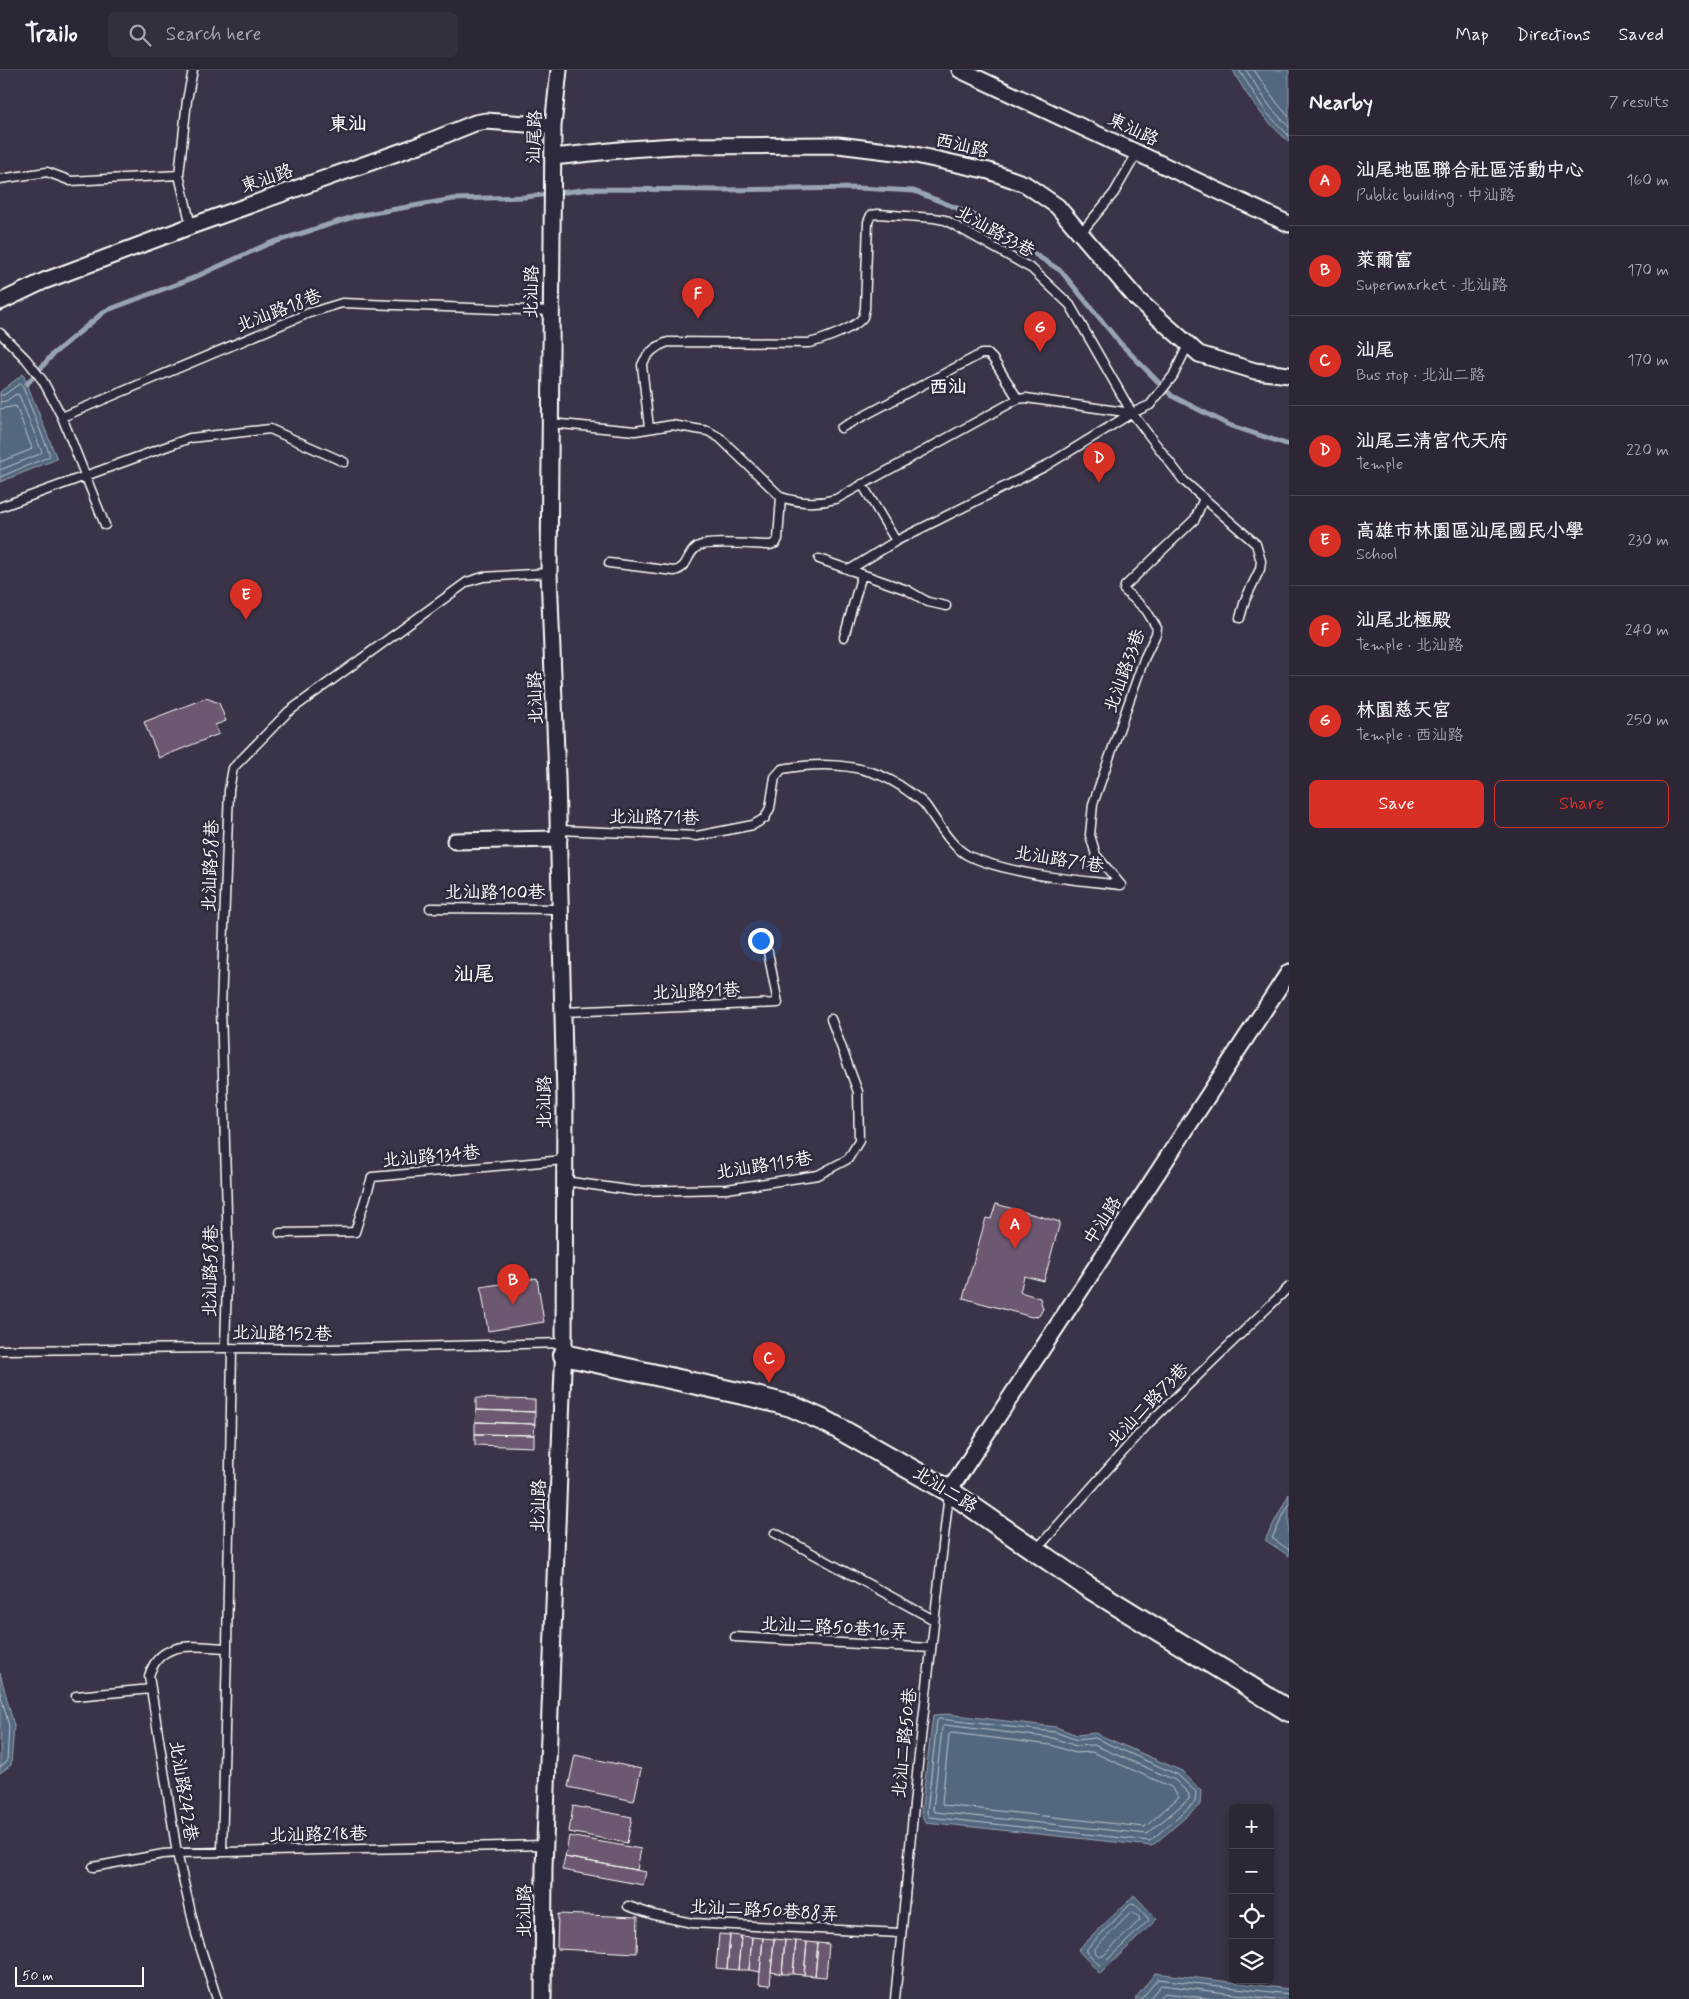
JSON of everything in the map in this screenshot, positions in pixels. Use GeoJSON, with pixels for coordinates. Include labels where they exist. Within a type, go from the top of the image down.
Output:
{"type":"FeatureCollection","features":[{"type":"Feature","properties":{"kind":"street","name":"汕尾路"},"geometry":{"type":"LineString","coordinates":[[552,205],[553,126],[558,70]]}},
{"type":"Feature","properties":{"kind":"street","name":"東汕路"},"geometry":{"type":"LineString","coordinates":[[960,70],[1289,224]]}},
{"type":"Feature","properties":{"kind":"street","name":"東汕路"},"geometry":{"type":"LineString","coordinates":[[0,302],[44,281],[191,226],[425,143],[475,122],[486,121],[553,126]]}},
{"type":"Feature","properties":{"kind":"street","name":"西汕路"},"geometry":{"type":"LineString","coordinates":[[553,164],[629,149],[675,146],[838,146],[911,154],[989,171],[1025,184],[1058,206],[1137,299],[1199,354],[1255,371],[1289,375]]}},
{"type":"Feature","properties":{"kind":"street","name":"北汕路"},"geometry":{"type":"LineString","coordinates":[[544,1999],[545,1845],[564,1349],[563,1012],[550,573],[552,205]]}},
{"type":"Feature","properties":{"kind":"street"},"geometry":{"type":"LineString","coordinates":[[454,841],[559,835]]}},
{"type":"Feature","properties":{"kind":"street","name":"中汕路"},"geometry":{"type":"LineString","coordinates":[[949,1491],[1289,972]]}},
{"type":"Feature","properties":{"kind":"street","name":"北汕二路"},"geometry":{"type":"LineString","coordinates":[[564,1349],[791,1406],[829,1423],[949,1491],[1085,1585],[1289,1711]]}},
{"type":"Feature","properties":{"kind":"lane"},"geometry":{"type":"LineString","coordinates":[[191,226],[179,175],[187,100],[194,70]]}},
{"type":"Feature","properties":{"kind":"lane"},"geometry":{"type":"LineString","coordinates":[[1080,233],[1114,193],[1137,153]]}},
{"type":"Feature","properties":{"kind":"lane"},"geometry":{"type":"LineString","coordinates":[[0,179],[47,172],[71,181],[179,175]]}},
{"type":"Feature","properties":{"kind":"lane","name":"北汕路33巷"},"geometry":{"type":"LineString","coordinates":[[649,428],[642,365],[646,356],[660,345],[668,342],[809,343],[822,340],[856,324],[863,317],[865,309],[868,222],[870,215],[878,214],[945,220],[1032,269],[1070,305],[1132,413],[1184,480],[1256,544],[1261,560],[1260,569],[1245,600],[1240,618]]}},
{"type":"Feature","properties":{"kind":"lane","name":"北汕路18巷"},"geometry":{"type":"LineString","coordinates":[[62,418],[309,313],[342,303],[551,311]]}},
{"type":"Feature","properties":{"kind":"lane"},"geometry":{"type":"LineString","coordinates":[[0,333],[26,359],[43,381],[62,418],[105,525]]}},
{"type":"Feature","properties":{"kind":"lane"},"geometry":{"type":"LineString","coordinates":[[849,570],[896,541],[1044,467],[1132,413],[1150,405],[1173,376],[1188,345]]}},
{"type":"Feature","properties":{"kind":"lane"},"geometry":{"type":"LineString","coordinates":[[841,428],[981,354],[988,354],[993,359],[1018,399]]}},
{"type":"Feature","properties":{"kind":"lane"},"geometry":{"type":"LineString","coordinates":[[550,423],[635,431],[672,425],[708,431],[720,438],[781,497],[792,500],[825,502],[836,498],[1018,399],[1026,398],[1132,413]]}},
{"type":"Feature","properties":{"kind":"lane"},"geometry":{"type":"LineString","coordinates":[[0,507],[190,438],[270,429],[344,462]]}},
{"type":"Feature","properties":{"kind":"lane"},"geometry":{"type":"LineString","coordinates":[[862,484],[896,541]]}},
{"type":"Feature","properties":{"kind":"lane"},"geometry":{"type":"LineString","coordinates":[[609,563],[674,571],[684,567],[693,549],[704,544],[770,545],[776,543],[781,497]]}},
{"type":"Feature","properties":{"kind":"lane","name":"北汕路33巷"},"geometry":{"type":"LineString","coordinates":[[1121,885],[1096,855],[1090,835],[1093,804],[1144,659],[1158,628],[1146,610],[1124,590],[1194,519],[1204,498]]}},
{"type":"Feature","properties":{"kind":"lane"},"geometry":{"type":"LineString","coordinates":[[819,559],[906,590],[928,602],[946,606]]}},
{"type":"Feature","properties":{"kind":"lane","name":"北汕路58巷"},"geometry":{"type":"LineString","coordinates":[[222,1852],[227,1648],[228,1247],[221,1007],[229,790],[234,768],[288,712],[467,582],[483,576],[550,573]]}},
{"type":"Feature","properties":{"kind":"lane"},"geometry":{"type":"LineString","coordinates":[[844,637],[862,574]]}},
{"type":"Feature","properties":{"kind":"lane","name":"北汕路71巷"},"geometry":{"type":"LineString","coordinates":[[559,835],[697,836],[753,825],[765,818],[770,808],[776,777],[782,769],[807,765],[859,767],[894,781],[924,804],[954,845],[970,856],[1020,872],[1121,885]]}},
{"type":"Feature","properties":{"kind":"lane","name":"北汕路100巷"},"geometry":{"type":"LineString","coordinates":[[430,908],[560,909]]}},
{"type":"Feature","properties":{"kind":"lane","name":"北汕路91巷"},"geometry":{"type":"LineString","coordinates":[[563,1012],[778,1003],[768,952]]}},
{"type":"Feature","properties":{"kind":"lane","name":"北汕路115巷"},"geometry":{"type":"LineString","coordinates":[[564,1181],[635,1191],[726,1189],[818,1175],[848,1159],[859,1141],[858,1092],[832,1019]]}},
{"type":"Feature","properties":{"kind":"lane","name":"北汕路134巷"},"geometry":{"type":"LineString","coordinates":[[280,1232],[356,1232],[372,1177],[564,1160]]}},
{"type":"Feature","properties":{"kind":"lane","name":"北汕二路73巷"},"geometry":{"type":"LineString","coordinates":[[1036,1550],[1146,1426],[1289,1287]]}},
{"type":"Feature","properties":{"kind":"lane","name":"北汕路152巷"},"geometry":{"type":"LineString","coordinates":[[0,1350],[228,1348],[329,1350],[564,1349]]}},
{"type":"Feature","properties":{"kind":"lane","name":"北汕二路50巷"},"geometry":{"type":"LineString","coordinates":[[895,1999],[949,1491]]}},
{"type":"Feature","properties":{"kind":"lane"},"geometry":{"type":"LineString","coordinates":[[775,1533],[934,1620]]}},
{"type":"Feature","properties":{"kind":"lane","name":"北汕二路50巷16弄"},"geometry":{"type":"LineString","coordinates":[[735,1637],[931,1648]]}},
{"type":"Feature","properties":{"kind":"lane","name":"北汕路242巷"},"geometry":{"type":"LineString","coordinates":[[217,1999],[196,1934],[177,1853],[149,1676],[153,1663],[161,1654],[179,1647],[227,1648]]}},
{"type":"Feature","properties":{"kind":"lane"},"geometry":{"type":"LineString","coordinates":[[76,1696],[151,1689]]}},
{"type":"Feature","properties":{"kind":"lane","name":"北汕路218巷"},"geometry":{"type":"LineString","coordinates":[[93,1867],[177,1853],[545,1845]]}},
{"type":"Feature","properties":{"kind":"lane","name":"北汕二路50巷88弄"},"geometry":{"type":"LineString","coordinates":[[628,1906],[661,1917],[692,1923],[901,1933]]}},
{"type":"Feature","properties":{"kind":"water"},"geometry":{"type":"Polygon","coordinates":[[[1233,70],[1289,70],[1289,142],[1258,109],[1244,90],[1233,70]]]}},
{"type":"Feature","properties":{"kind":"water"},"geometry":{"type":"Polygon","coordinates":[[[23,374],[57,459],[0,482],[0,392],[23,374]]]}},
{"type":"Feature","properties":{"kind":"water"},"geometry":{"type":"Polygon","coordinates":[[[1289,1494],[1289,1556],[1265,1540],[1289,1494]]]}},
{"type":"Feature","properties":{"kind":"water"},"geometry":{"type":"Polygon","coordinates":[[[0,1673],[14,1726],[11,1765],[0,1773],[0,1673]]]}},
{"type":"Feature","properties":{"kind":"water"},"geometry":{"type":"Polygon","coordinates":[[[948,1714],[1056,1727],[1077,1735],[1095,1733],[1182,1771],[1201,1791],[1200,1805],[1152,1846],[925,1822],[921,1813],[933,1715],[948,1714]]]}},
{"type":"Feature","properties":{"kind":"water"},"geometry":{"type":"Polygon","coordinates":[[[1134,1895],[1157,1919],[1100,1974],[1078,1950],[1134,1895]]]}},
{"type":"Feature","properties":{"kind":"water"},"geometry":{"type":"Polygon","coordinates":[[[1155,1973],[1229,1982],[1229,1984],[1247,1984],[1289,1989],[1289,1999],[1135,1999],[1155,1973]]]}},
{"type":"Feature","properties":{"kind":"building"},"geometry":{"type":"Polygon","coordinates":[[[206,698],[219,703],[226,721],[215,725],[219,734],[159,758],[144,722],[206,698]]]}},
{"type":"Feature","properties":{"kind":"building"},"geometry":{"type":"Polygon","coordinates":[[[996,1204],[1060,1222],[1044,1281],[1024,1276],[1020,1292],[1040,1298],[1043,1309],[1039,1316],[1032,1317],[963,1298],[986,1218],[991,1219],[996,1204]]]}},
{"type":"Feature","properties":{"kind":"building"},"geometry":{"type":"Polygon","coordinates":[[[537,1278],[544,1322],[488,1331],[481,1287],[537,1278]]]}},
{"type":"Feature","properties":{"kind":"building"},"geometry":{"type":"Polygon","coordinates":[[[476,1398],[535,1400],[535,1412],[476,1410],[476,1398]]]}},
{"type":"Feature","properties":{"kind":"building"},"geometry":{"type":"Polygon","coordinates":[[[476,1410],[535,1412],[535,1424],[475,1422],[476,1410]]]}},
{"type":"Feature","properties":{"kind":"building"},"geometry":{"type":"Polygon","coordinates":[[[475,1422],[535,1424],[534,1435],[475,1434],[475,1422]]]}},
{"type":"Feature","properties":{"kind":"building"},"geometry":{"type":"Polygon","coordinates":[[[475,1434],[534,1435],[534,1447],[475,1445],[475,1434]]]}},
{"type":"Feature","properties":{"kind":"building"},"geometry":{"type":"Polygon","coordinates":[[[575,1755],[641,1769],[634,1801],[568,1787],[575,1755]]]}},
{"type":"Feature","properties":{"kind":"building"},"geometry":{"type":"Polygon","coordinates":[[[573,1806],[632,1817],[627,1843],[569,1832],[573,1806]]]}},
{"type":"Feature","properties":{"kind":"building"},"geometry":{"type":"Polygon","coordinates":[[[569,1836],[641,1849],[637,1870],[565,1857],[569,1836]]]}},
{"type":"Feature","properties":{"kind":"building"},"geometry":{"type":"Polygon","coordinates":[[[565,1857],[646,1872],[643,1885],[562,1870],[565,1857]]]}},
{"type":"Feature","properties":{"kind":"building"},"geometry":{"type":"Polygon","coordinates":[[[558,1914],[638,1917],[637,1953],[557,1949],[558,1914]]]}},
{"type":"Feature","properties":{"kind":"building"},"geometry":{"type":"Polygon","coordinates":[[[719,1934],[730,1935],[727,1969],[716,1968],[719,1934]]]}},
{"type":"Feature","properties":{"kind":"building"},"geometry":{"type":"Polygon","coordinates":[[[730,1935],[741,1936],[738,1970],[727,1969],[730,1935]]]}},
{"type":"Feature","properties":{"kind":"building"},"geometry":{"type":"Polygon","coordinates":[[[741,1936],[752,1937],[749,1970],[738,1970],[741,1936]]]}},
{"type":"Feature","properties":{"kind":"building"},"geometry":{"type":"Polygon","coordinates":[[[752,1937],[763,1938],[760,1972],[749,1970],[752,1937]]]}},
{"type":"Feature","properties":{"kind":"building"},"geometry":{"type":"Polygon","coordinates":[[[763,1938],[774,1939],[770,1985],[759,1984],[763,1938]]]}},
{"type":"Feature","properties":{"kind":"building"},"geometry":{"type":"Polygon","coordinates":[[[774,1939],[785,1940],[782,1974],[771,1972],[774,1939]]]}},
{"type":"Feature","properties":{"kind":"building"},"geometry":{"type":"Polygon","coordinates":[[[785,1940],[796,1941],[793,1974],[782,1974],[785,1940]]]}},
{"type":"Feature","properties":{"kind":"building"},"geometry":{"type":"Polygon","coordinates":[[[796,1941],[807,1942],[804,1975],[793,1974],[796,1941]]]}},
{"type":"Feature","properties":{"kind":"building"},"geometry":{"type":"Polygon","coordinates":[[[807,1942],[818,1943],[815,1976],[804,1975],[807,1942]]]}},
{"type":"Feature","properties":{"kind":"building"},"geometry":{"type":"Polygon","coordinates":[[[818,1943],[829,1944],[826,1977],[815,1976],[818,1943]]]}},
{"type":"Feature","properties":{"kind":"waterway"},"geometry":{"type":"LineString","coordinates":[[27,384],[53,354],[105,311],[193,278],[268,244],[356,216],[453,199],[525,197],[590,189],[725,190],[859,188],[914,191],[972,214],[1061,271],[1120,343],[1172,396],[1229,425],[1289,445]]}},
{"type":"Feature","properties":{"kind":"place","name":"汕尾北極殿"},"geometry":{"type":"Point","coordinates":[698,319]}},
{"type":"Feature","properties":{"kind":"place","name":"林園慈天宮"},"geometry":{"type":"Point","coordinates":[1040,352]}},
{"type":"Feature","properties":{"kind":"place","name":"汕尾三清宮代天府"},"geometry":{"type":"Point","coordinates":[1099,483]}},
{"type":"Feature","properties":{"kind":"place","name":"高雄市林園區汕尾國民小學"},"geometry":{"type":"Point","coordinates":[246,620]}},
{"type":"Feature","properties":{"kind":"place","name":"汕尾地區聯合社區活動中心"},"geometry":{"type":"Point","coordinates":[1015,1249]}},
{"type":"Feature","properties":{"kind":"place","name":"萊爾富"},"geometry":{"type":"Point","coordinates":[513,1305]}},
{"type":"Feature","properties":{"kind":"place","name":"汕尾"},"geometry":{"type":"Point","coordinates":[769,1383]}},
{"type":"Feature","properties":{"kind":"district","name":"東汕"},"geometry":{"type":"Point","coordinates":[348,124]}},
{"type":"Feature","properties":{"kind":"district","name":"西汕"},"geometry":{"type":"Point","coordinates":[948,387]}},
{"type":"Feature","properties":{"kind":"district","name":"汕尾"},"geometry":{"type":"Point","coordinates":[474,974]}}]}
